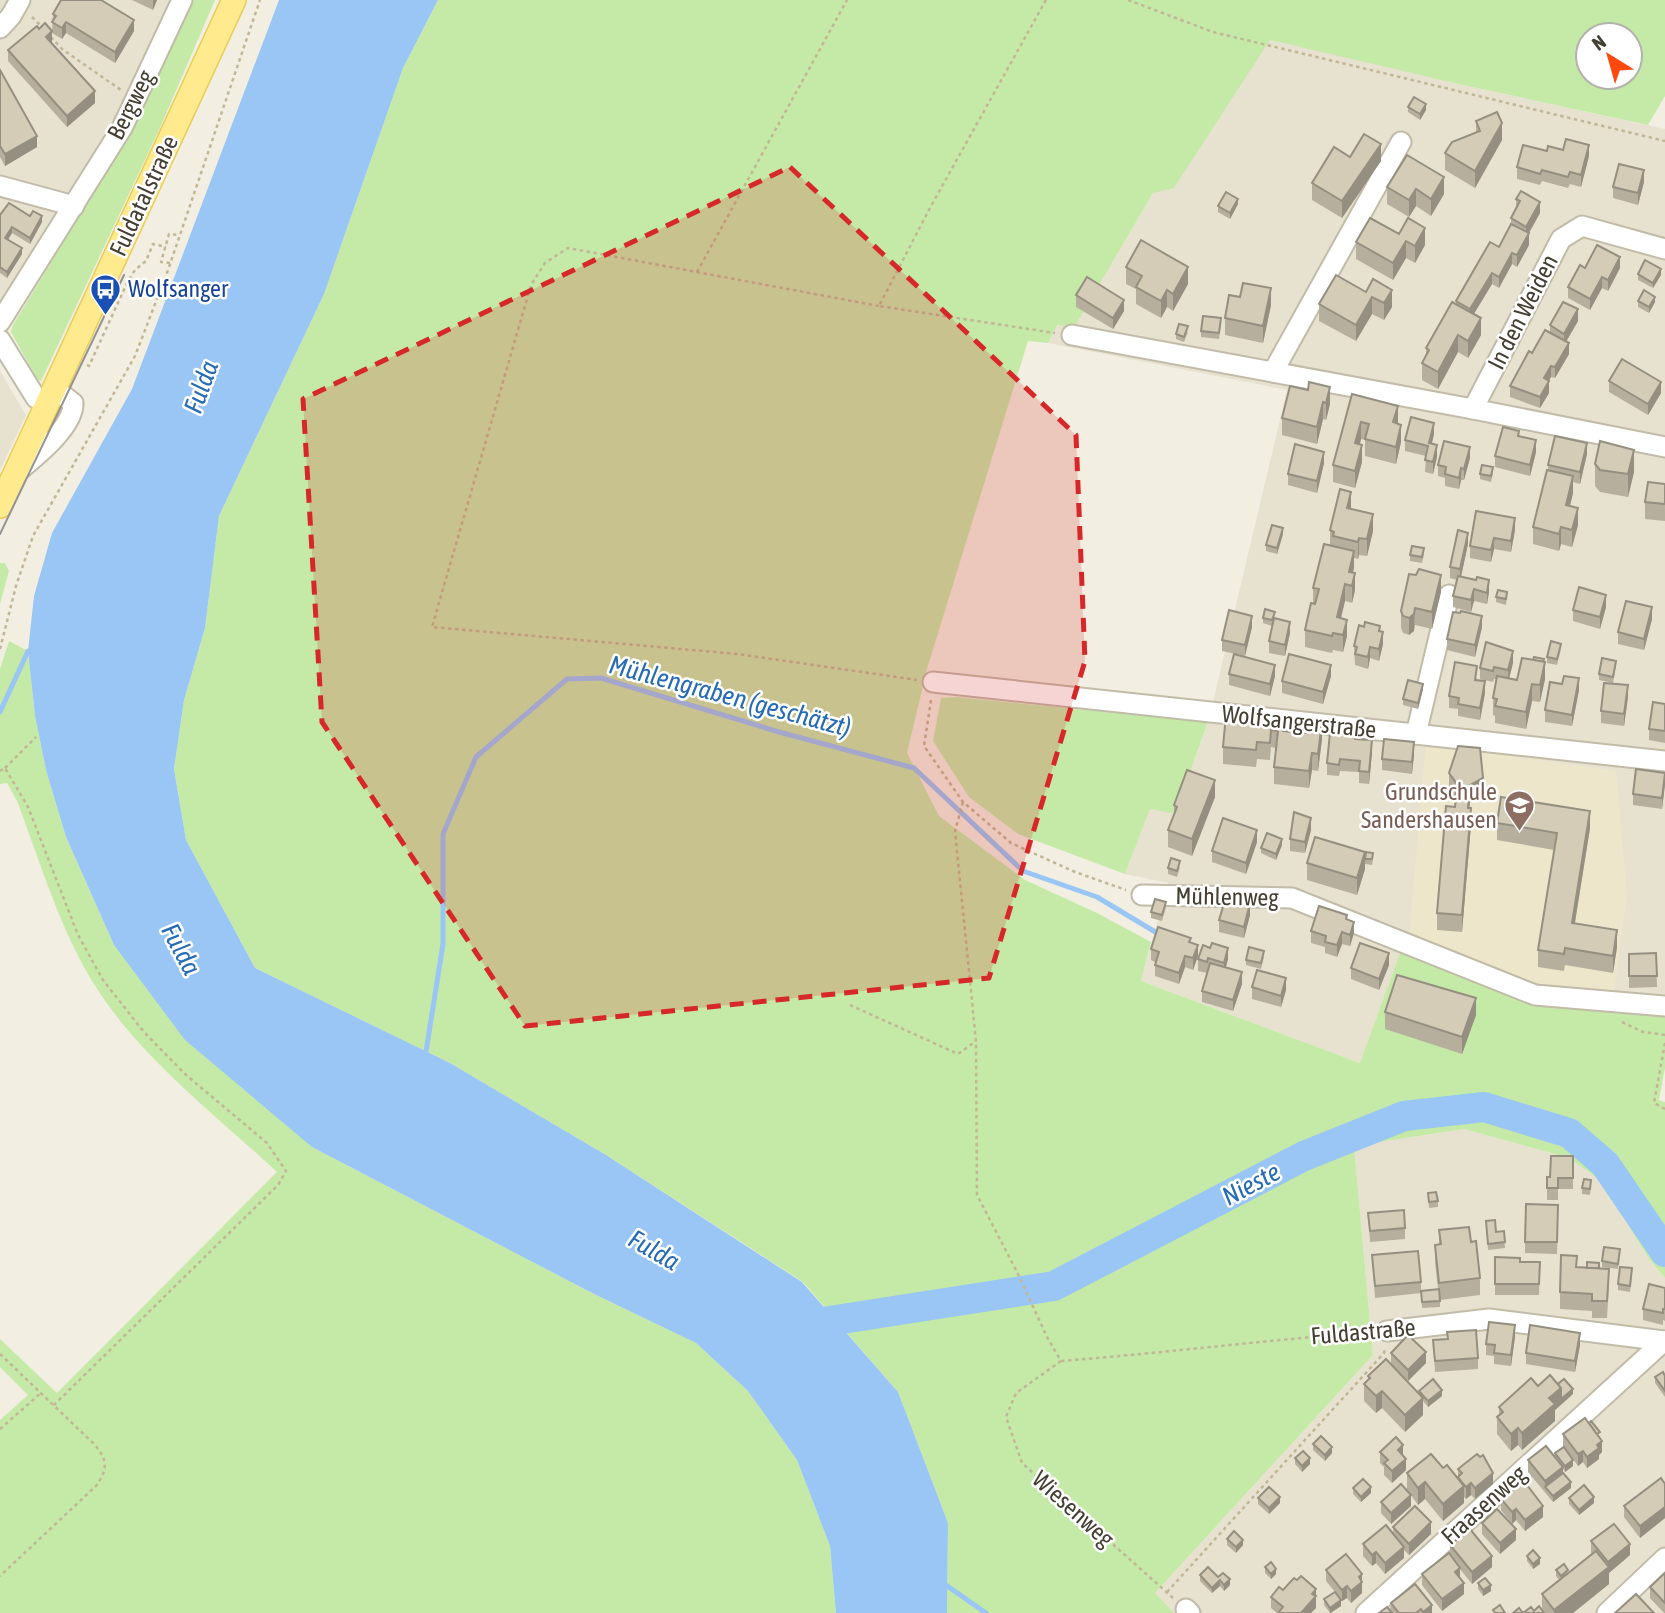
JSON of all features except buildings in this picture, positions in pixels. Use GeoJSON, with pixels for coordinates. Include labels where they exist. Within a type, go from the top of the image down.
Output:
{"type":"FeatureCollection","features":[{"type":"Feature","properties":{"kind":"main road","name":"Fuldatalstraße"},"geometry":{"type":"LineString","coordinates":[[0,506],[234,0]]}},
{"type":"Feature","properties":{"kind":"street","name":"Bergweg"},"geometry":{"type":"LineString","coordinates":[[0,322],[122,128],[182,0]]}},
{"type":"Feature","properties":{"kind":"street"},"geometry":{"type":"LineString","coordinates":[[0,28],[11,16],[25,7]]}},
{"type":"Feature","properties":{"kind":"street"},"geometry":{"type":"LineString","coordinates":[[1273,372],[1401,142]]}},
{"type":"Feature","properties":{"kind":"street"},"geometry":{"type":"LineString","coordinates":[[0,186],[74,206]]}},
{"type":"Feature","properties":{"kind":"street","name":"In den Weiden"},"geometry":{"type":"LineString","coordinates":[[1473,409],[1560,239],[1582,226],[1665,249]]}},
{"type":"Feature","properties":{"kind":"street"},"geometry":{"type":"LineString","coordinates":[[1072,335],[1665,447]]}},
{"type":"Feature","properties":{"kind":"street"},"geometry":{"type":"LineString","coordinates":[[0,340],[36,398],[51,397]]}},
{"type":"Feature","properties":{"kind":"street"},"geometry":{"type":"LineString","coordinates":[[1416,734],[1449,595]]}},
{"type":"Feature","properties":{"kind":"street","name":"Wolfsangerstraße"},"geometry":{"type":"LineString","coordinates":[[933,682],[1665,761]]}},
{"type":"Feature","properties":{"kind":"street","name":"Mühlenweg"},"geometry":{"type":"LineString","coordinates":[[1142,895],[1292,898],[1535,995],[1665,1006]]}},
{"type":"Feature","properties":{"kind":"street","name":"Fuldastraße"},"geometry":{"type":"LineString","coordinates":[[1387,1331],[1489,1319],[1664,1341]]}},
{"type":"Feature","properties":{"kind":"street","name":"Fraasenweg"},"geometry":{"type":"LineString","coordinates":[[1366,1613],[1664,1341]]}},
{"type":"Feature","properties":{"kind":"street"},"geometry":{"type":"LineString","coordinates":[[1607,1613],[1665,1558]]}},
{"type":"Feature","properties":{"kind":"path"},"geometry":{"type":"LineString","coordinates":[[0,649],[16,586],[33,536],[135,356],[170,263],[260,0]]}},
{"type":"Feature","properties":{"kind":"path"},"geometry":{"type":"LineString","coordinates":[[697,272],[847,0]]}},
{"type":"Feature","properties":{"kind":"path"},"geometry":{"type":"LineString","coordinates":[[878,306],[1046,0]]}},
{"type":"Feature","properties":{"kind":"path"},"geometry":{"type":"LineString","coordinates":[[1128,0],[1213,32],[1665,141]]}},
{"type":"Feature","properties":{"kind":"path"},"geometry":{"type":"LineString","coordinates":[[25,7],[62,49],[135,100]]}},
{"type":"Feature","properties":{"kind":"path"},"geometry":{"type":"LineString","coordinates":[[170,263],[161,262],[169,234],[178,235]]}},
{"type":"Feature","properties":{"kind":"path"},"geometry":{"type":"LineString","coordinates":[[153,244],[166,247]]}},
{"type":"Feature","properties":{"kind":"path"},"geometry":{"type":"LineString","coordinates":[[933,682],[738,654],[432,627],[531,285],[545,262],[568,248],[878,306],[1072,335]]}},
{"type":"Feature","properties":{"kind":"path","name":"Mühlenweg"},"geometry":{"type":"LineString","coordinates":[[933,682],[924,746],[963,802],[1011,843],[1075,872],[1142,895]]}},
{"type":"Feature","properties":{"kind":"path"},"geometry":{"type":"LineString","coordinates":[[0,771],[36,737]]}},
{"type":"Feature","properties":{"kind":"path"},"geometry":{"type":"LineString","coordinates":[[5,768],[28,807],[78,936],[103,980],[144,1032],[185,1074],[267,1143],[286,1171],[278,1185],[54,1405]]}},
{"type":"Feature","properties":{"kind":"path"},"geometry":{"type":"LineString","coordinates":[[963,802],[955,831],[976,1041],[977,1195],[1061,1361]]}},
{"type":"Feature","properties":{"kind":"path"},"geometry":{"type":"LineString","coordinates":[[1622,1001],[1622,1022],[1643,1032],[1665,1035]]}},
{"type":"Feature","properties":{"kind":"path"},"geometry":{"type":"LineString","coordinates":[[850,1006],[958,1054],[976,1041]]}},
{"type":"Feature","properties":{"kind":"path"},"geometry":{"type":"LineString","coordinates":[[1665,1043],[1654,1103],[1665,1109]]}},
{"type":"Feature","properties":{"kind":"path"},"geometry":{"type":"LineString","coordinates":[[1167,1592],[1384,1353],[1387,1331]]}},
{"type":"Feature","properties":{"kind":"path","name":"Fuldastraße"},"geometry":{"type":"LineString","coordinates":[[1061,1361],[1182,1352],[1275,1340],[1387,1331]]}},
{"type":"Feature","properties":{"kind":"path"},"geometry":{"type":"LineString","coordinates":[[0,1354],[104,1455],[106,1473],[96,1486],[0,1576]]}},
{"type":"Feature","properties":{"kind":"path","name":"Wiesenweg"},"geometry":{"type":"LineString","coordinates":[[1061,1361],[1016,1393],[1006,1418],[1022,1463],[1188,1611]]}},
{"type":"Feature","properties":{"kind":"path"},"geometry":{"type":"LineString","coordinates":[[0,1429],[41,1393]]}},
{"type":"Feature","properties":{"kind":"highlighted area"},"geometry":{"type":"Polygon","coordinates":[[[790,167],[1076,435],[1085,661],[989,978],[525,1026],[322,722],[303,399],[790,167]]]}},
{"type":"Feature","properties":{"kind":"shaded area"},"geometry":{"type":"Polygon","coordinates":[[[0,0],[176,0],[114,125],[0,304],[0,0]]]}},
{"type":"Feature","properties":{"kind":"shaded area"},"geometry":{"type":"Polygon","coordinates":[[[1270,39],[1665,129],[1665,1016],[1611,1007],[1360,1063],[1141,981],[1168,883],[1125,874],[1150,808],[1175,814],[1208,723],[1287,390],[1048,343],[1056,325],[1074,328],[1153,193],[1270,39]]]}},
{"type":"Feature","properties":{"kind":"shaded area"},"geometry":{"type":"Polygon","coordinates":[[[0,371],[26,415],[0,470],[0,371]]]}},
{"type":"Feature","properties":{"kind":"shaded area","name":"Grundschule Sandershausen"},"geometry":{"type":"Polygon","coordinates":[[[1426,744],[1616,771],[1627,895],[1613,997],[1539,988],[1409,936],[1426,744]]]}},
{"type":"Feature","properties":{"kind":"shaded area"},"geometry":{"type":"Polygon","coordinates":[[[1464,1129],[1569,1158],[1600,1180],[1649,1259],[1665,1278],[1665,1613],[1174,1613],[1154,1594],[1373,1355],[1354,1146],[1464,1129]]]}},
{"type":"Feature","properties":{"kind":"green space"},"geometry":{"type":"Polygon","coordinates":[[[189,0],[215,0],[159,130],[41,381],[37,379],[11,332],[13,325],[129,134],[189,0]]]}},
{"type":"Feature","properties":{"kind":"green space"},"geometry":{"type":"Polygon","coordinates":[[[438,0],[1665,0],[1665,96],[1648,125],[1270,40],[1174,188],[1153,193],[1074,328],[1057,325],[1048,343],[1028,341],[927,669],[907,753],[939,816],[1025,880],[1097,913],[1151,942],[1141,981],[1360,1063],[1401,951],[1611,1007],[1665,1016],[1665,1068],[1659,1100],[1665,1102],[1665,1278],[1649,1259],[1600,1180],[1569,1158],[1464,1129],[1354,1146],[1373,1355],[1155,1593],[1174,1613],[947,1613],[948,1523],[898,1392],[803,1282],[606,1155],[450,1063],[255,968],[186,840],[174,769],[184,700],[205,628],[219,516],[324,294],[403,68],[438,0]]]}},
{"type":"Feature","properties":{"kind":"green space"},"geometry":{"type":"Polygon","coordinates":[[[0,563],[5,563],[9,571],[0,604],[0,563]]]}},
{"type":"Feature","properties":{"kind":"green space"},"geometry":{"type":"Polygon","coordinates":[[[9,641],[28,651],[35,716],[46,770],[66,837],[114,945],[312,1147],[594,1294],[696,1343],[748,1391],[797,1460],[830,1546],[836,1613],[0,1613],[0,1420],[28,1395],[0,1367],[0,1339],[57,1393],[277,1172],[187,1091],[144,1048],[106,1002],[78,955],[55,904],[17,801],[7,783],[0,784],[0,669],[9,641]]]}},
{"type":"Feature","properties":{"kind":"green space"},"geometry":{"type":"Polygon","coordinates":[[[956,697],[1208,722],[1175,814],[1150,809],[1125,874],[1018,834],[969,797],[933,741],[941,698],[956,697]]]}},
{"type":"Feature","properties":{"kind":"water","name":"Fulda"},"geometry":{"type":"Polygon","coordinates":[[[279,0],[438,0],[403,68],[324,294],[219,516],[205,628],[184,700],[174,769],[186,840],[255,968],[450,1063],[606,1155],[802,1282],[898,1392],[948,1523],[947,1613],[836,1613],[830,1546],[797,1460],[748,1391],[696,1343],[594,1294],[312,1147],[185,1040],[114,945],[66,837],[46,770],[35,716],[28,651],[34,596],[52,533],[132,389],[279,0]]]}},
{"type":"Feature","properties":{"kind":"waterway"},"geometry":{"type":"LineString","coordinates":[[0,712],[28,651]]}},
{"type":"Feature","properties":{"kind":"waterway","name":"Mühlengraben (geschätzt)"},"geometry":{"type":"LineString","coordinates":[[425,1058],[443,944],[443,834],[476,757],[567,679],[601,678],[779,732],[914,768],[1023,871],[1097,897],[1162,936]]}},
{"type":"Feature","properties":{"kind":"waterway","name":"Nieste"},"geometry":{"type":"LineString","coordinates":[[797,1326],[1054,1286],[1304,1156],[1404,1116],[1484,1107],[1569,1133],[1605,1164],[1665,1252]]}},
{"type":"Feature","properties":{"kind":"waterway"},"geometry":{"type":"LineString","coordinates":[[943,1583],[986,1613]]}},
{"type":"Feature","properties":{"kind":"tram line"},"geometry":{"type":"LineString","coordinates":[[0,534],[124,275]]}},
{"type":"Feature","properties":{"kind":"place","name":"Wolfsanger"},"geometry":{"type":"Point","coordinates":[105,316]}},
{"type":"Feature","properties":{"kind":"place","name":"Grundschule Sandershausen"},"geometry":{"type":"Point","coordinates":[1520,833]}}]}
